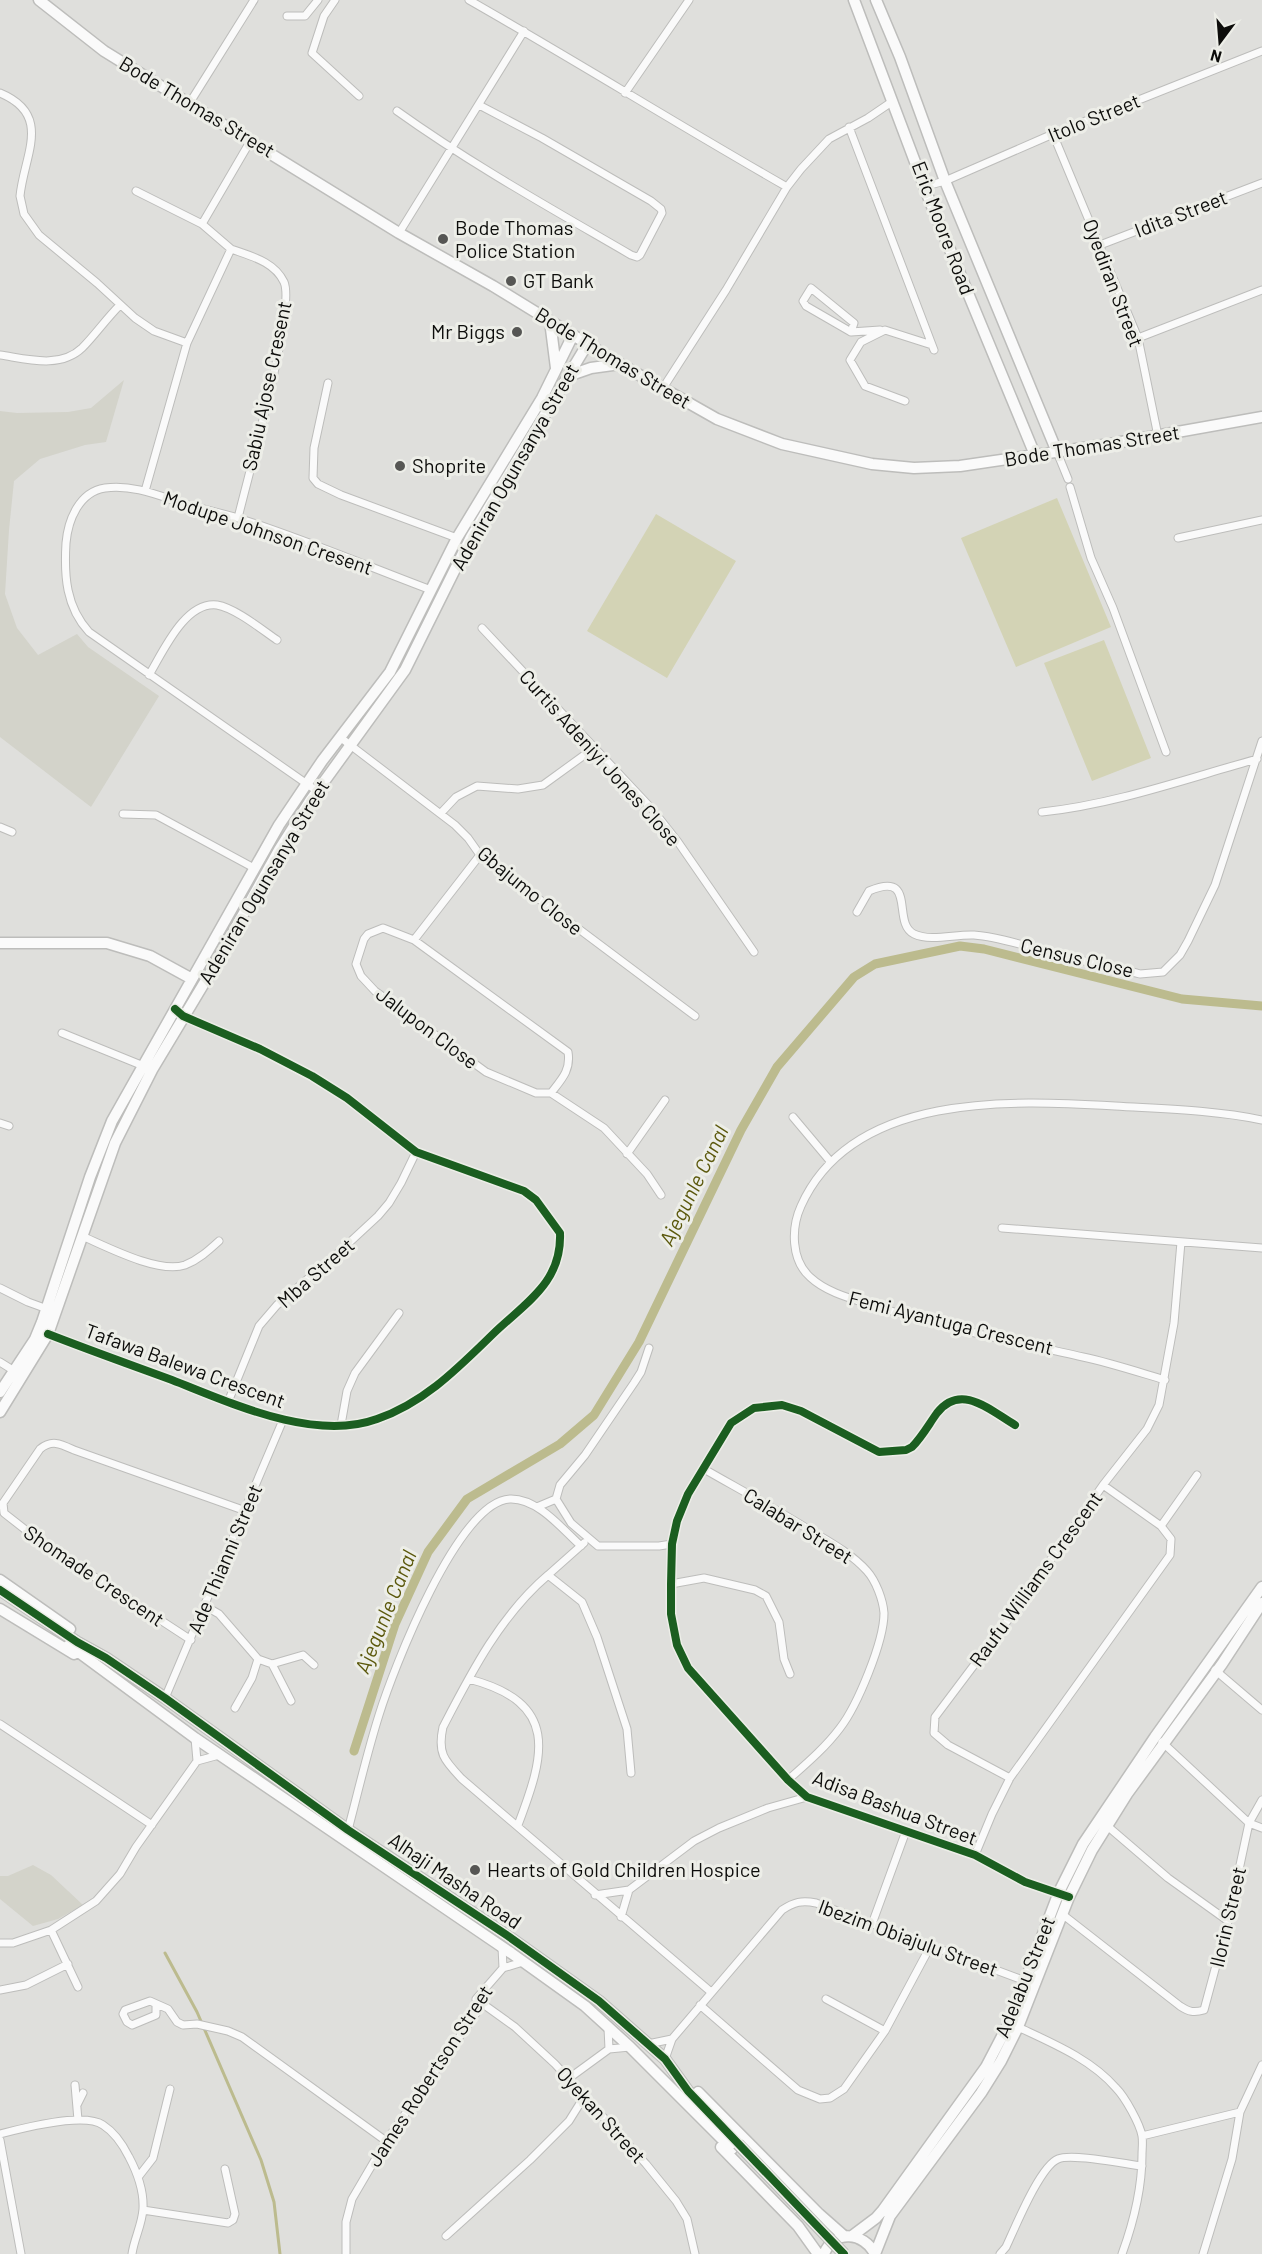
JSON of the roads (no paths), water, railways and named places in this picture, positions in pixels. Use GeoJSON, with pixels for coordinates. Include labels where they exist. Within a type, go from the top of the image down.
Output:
{"type":"FeatureCollection","features":[{"type":"Feature","properties":{"kind":"main road","name":"Bode Thomas Street"},"geometry":{"type":"LineString","coordinates":[[39,0],[104,51],[252,140],[399,233],[717,419],[762,437],[830,456],[872,464],[914,468],[960,466],[1057,452],[1262,417]]}},
{"type":"Feature","properties":{"kind":"main road","name":"Eric Moore Road"},"geometry":{"type":"LineString","coordinates":[[854,0],[929,199],[1035,455]]}},
{"type":"Feature","properties":{"kind":"main road","name":"Eric Moore Road"},"geometry":{"type":"LineString","coordinates":[[876,0],[945,181],[1057,452]]}},
{"type":"Feature","properties":{"kind":"main road"},"geometry":{"type":"LineString","coordinates":[[550,321],[556,371]]}},
{"type":"Feature","properties":{"kind":"main road","name":"Adeniran Ogunsanya Street"},"geometry":{"type":"LineString","coordinates":[[179,1012],[212,970],[279,850],[390,672],[457,538],[542,398],[573,335]]}},
{"type":"Feature","properties":{"kind":"main road","name":"Adeniran Ogunsanya Street"},"geometry":{"type":"LineString","coordinates":[[0,1392],[19,1374],[48,1334],[52,1310],[106,1134],[179,1012],[192,980],[254,868],[279,825],[307,784],[346,742],[405,670],[461,557],[588,343]]}},
{"type":"Feature","properties":{"kind":"main road"},"geometry":{"type":"LineString","coordinates":[[568,376],[591,368],[620,364]]}},
{"type":"Feature","properties":{"kind":"main road"},"geometry":{"type":"LineString","coordinates":[[481,498],[492,504]]}},
{"type":"Feature","properties":{"kind":"main road"},"geometry":{"type":"LineString","coordinates":[[0,943],[107,942],[150,956],[192,980]]}},
{"type":"Feature","properties":{"kind":"main road","name":"Adeniran Ogunsanya Street"},"geometry":{"type":"LineString","coordinates":[[0,1412],[35,1339],[52,1310],[82,1236],[115,1143],[147,1068]]}},
{"type":"Feature","properties":{"kind":"main road"},"geometry":{"type":"LineString","coordinates":[[0,1580],[84,1639],[106,1658]]}},
{"type":"Feature","properties":{"kind":"main road","name":"Adelabu Street"},"geometry":{"type":"LineString","coordinates":[[1212,1668],[1262,1587]]}},
{"type":"Feature","properties":{"kind":"main road","name":"Alhaji Masha Road"},"geometry":{"type":"LineString","coordinates":[[0,1590],[195,1738],[585,2006],[735,2147],[844,2254]]}},
{"type":"Feature","properties":{"kind":"main road","name":"Alhaji Masha Road"},"geometry":{"type":"LineString","coordinates":[[0,1596],[106,1658],[307,1801],[606,2006],[665,2060],[735,2147],[834,2254]]}},
{"type":"Feature","properties":{"kind":"main road","name":"Adelabu Street"},"geometry":{"type":"LineString","coordinates":[[875,2254],[890,2216],[981,2093],[1018,2027],[1030,1982],[1064,1894],[1092,1850],[1102,1822],[1159,1740],[1262,1603]]}},
{"type":"Feature","properties":{"kind":"main road"},"geometry":{"type":"LineString","coordinates":[[0,1609],[60,1647],[102,1669]]}},
{"type":"Feature","properties":{"kind":"main road","name":"Adelabu Street"},"geometry":{"type":"LineString","coordinates":[[824,2254],[831,2243],[848,2236],[876,2218],[884,2210],[986,2067],[1062,1914],[1064,1894]]}},
{"type":"Feature","properties":{"kind":"main road"},"geometry":{"type":"LineString","coordinates":[[673,2069],[819,2214],[848,2236],[867,2242],[875,2254]]}},
{"type":"Feature","properties":{"kind":"main road"},"geometry":{"type":"LineString","coordinates":[[663,2081],[691,2115],[798,2226],[818,2254]]}},
{"type":"Feature","properties":{"kind":"street"},"geometry":{"type":"LineString","coordinates":[[189,104],[252,2],[243,0]]}},
{"type":"Feature","properties":{"kind":"street"},"geometry":{"type":"LineString","coordinates":[[287,16],[305,16],[318,0]]}},
{"type":"Feature","properties":{"kind":"street"},"geometry":{"type":"LineString","coordinates":[[335,0],[324,16],[312,53],[359,96]]}},
{"type":"Feature","properties":{"kind":"street"},"geometry":{"type":"LineString","coordinates":[[470,0],[787,187]]}},
{"type":"Feature","properties":{"kind":"street"},"geometry":{"type":"LineString","coordinates":[[625,93],[689,0]]}},
{"type":"Feature","properties":{"kind":"street"},"geometry":{"type":"LineString","coordinates":[[399,233],[524,31]]}},
{"type":"Feature","properties":{"kind":"street","name":"Itolo Street"},"geometry":{"type":"LineString","coordinates":[[926,186],[945,181],[1053,134],[1262,51]]}},
{"type":"Feature","properties":{"kind":"street"},"geometry":{"type":"LineString","coordinates":[[0,93],[14,99],[24,109],[33,128],[20,196],[28,223],[120,305],[154,331],[187,343]]}},
{"type":"Feature","properties":{"kind":"street"},"geometry":{"type":"LineString","coordinates":[[663,388],[726,290],[787,187],[823,145],[893,101]]}},
{"type":"Feature","properties":{"kind":"street"},"geometry":{"type":"LineString","coordinates":[[397,111],[451,150],[631,255],[637,257],[640,255],[662,213],[661,209],[542,138],[479,105]]}},
{"type":"Feature","properties":{"kind":"street"},"geometry":{"type":"LineString","coordinates":[[849,127],[933,348],[885,330],[851,332],[806,306],[803,301],[811,288],[854,323],[851,332]]}},
{"type":"Feature","properties":{"kind":"street","name":"Oyediran Street"},"geometry":{"type":"LineString","coordinates":[[1053,134],[1138,338],[1158,436]]}},
{"type":"Feature","properties":{"kind":"street"},"geometry":{"type":"LineString","coordinates":[[202,224],[252,140]]}},
{"type":"Feature","properties":{"kind":"street","name":"Idita Street"},"geometry":{"type":"LineString","coordinates":[[1100,245],[1262,183]]}},
{"type":"Feature","properties":{"kind":"street","name":"Sabiu Ajose Cresent"},"geometry":{"type":"LineString","coordinates":[[136,191],[202,224],[231,249],[267,263],[284,282],[287,298],[275,369],[238,518]]}},
{"type":"Feature","properties":{"kind":"street"},"geometry":{"type":"LineString","coordinates":[[145,491],[187,343],[231,249]]}},
{"type":"Feature","properties":{"kind":"street"},"geometry":{"type":"LineString","coordinates":[[1138,338],[1262,290]]}},
{"type":"Feature","properties":{"kind":"street"},"geometry":{"type":"LineString","coordinates":[[0,355],[49,361],[72,355],[120,305]]}},
{"type":"Feature","properties":{"kind":"street"},"geometry":{"type":"LineString","coordinates":[[885,330],[861,342],[850,360],[865,386],[905,401]]}},
{"type":"Feature","properties":{"kind":"street"},"geometry":{"type":"LineString","coordinates":[[328,383],[314,448],[313,478],[318,484],[341,495],[457,538]]}},
{"type":"Feature","properties":{"kind":"street"},"geometry":{"type":"LineString","coordinates":[[1057,452],[1069,483],[1091,558],[1113,608],[1166,752]]}},
{"type":"Feature","properties":{"kind":"street","name":"Modupe Johnson Cresent"},"geometry":{"type":"LineString","coordinates":[[317,791],[89,632],[81,623],[68,597],[67,526],[71,516],[90,494],[103,488],[145,491],[238,518],[431,590]]}},
{"type":"Feature","properties":{"kind":"street"},"geometry":{"type":"LineString","coordinates":[[1179,538],[1262,520]]}},
{"type":"Feature","properties":{"kind":"street"},"geometry":{"type":"LineString","coordinates":[[149,675],[180,625],[195,609],[215,605],[227,609],[277,640]]}},
{"type":"Feature","properties":{"kind":"street","name":"Curtis Adeniyi Jones Close"},"geometry":{"type":"LineString","coordinates":[[482,628],[652,809],[754,952]]}},
{"type":"Feature","properties":{"kind":"street","name":"Census Close"},"geometry":{"type":"LineString","coordinates":[[857,912],[869,891],[885,886],[894,888],[899,893],[906,926],[912,933],[922,936],[973,935],[1140,974],[1163,972],[1180,956],[1209,898],[1262,741]]}},
{"type":"Feature","properties":{"kind":"street","name":"Gbajumo Close"},"geometry":{"type":"LineString","coordinates":[[346,742],[441,813],[468,838],[480,855],[695,1016]]}},
{"type":"Feature","properties":{"kind":"street"},"geometry":{"type":"LineString","coordinates":[[441,813],[456,797],[477,786],[518,789],[543,784],[594,748]]}},
{"type":"Feature","properties":{"kind":"street"},"geometry":{"type":"LineString","coordinates":[[1042,812],[1083,807],[1143,793],[1257,759]]}},
{"type":"Feature","properties":{"kind":"street"},"geometry":{"type":"LineString","coordinates":[[123,814],[156,814],[254,868]]}},
{"type":"Feature","properties":{"kind":"street"},"geometry":{"type":"LineString","coordinates":[[0,827],[12,832]]}},
{"type":"Feature","properties":{"kind":"street"},"geometry":{"type":"LineString","coordinates":[[414,940],[480,855]]}},
{"type":"Feature","properties":{"kind":"street","name":"Jalupon Close"},"geometry":{"type":"LineString","coordinates":[[551,1093],[568,1072],[570,1063],[568,1052],[414,940],[383,928],[368,934],[358,953],[356,964],[361,976],[375,991],[486,1072],[536,1093],[551,1093],[604,1128],[662,1195]]}},
{"type":"Feature","properties":{"kind":"street","name":"Tafawa Balewa Crescent"},"geometry":{"type":"LineString","coordinates":[[48,1334],[228,1402],[283,1420],[316,1425],[341,1425],[376,1420],[403,1409],[431,1391],[534,1296],[550,1278],[558,1260],[560,1233],[536,1200],[525,1191],[416,1152],[347,1098],[312,1076],[179,1012]]}},
{"type":"Feature","properties":{"kind":"street"},"geometry":{"type":"LineString","coordinates":[[62,1033],[147,1068]]}},
{"type":"Feature","properties":{"kind":"street"},"geometry":{"type":"LineString","coordinates":[[627,1154],[664,1100]]}},
{"type":"Feature","properties":{"kind":"street","name":"Femi Ayantuga Crescent"},"geometry":{"type":"LineString","coordinates":[[1165,1380],[1087,1357],[960,1330],[836,1294],[809,1277],[798,1260],[793,1237],[797,1215],[808,1190],[830,1161],[849,1145],[870,1133],[918,1115],[1001,1102],[1168,1109],[1219,1113],[1262,1120]]}},
{"type":"Feature","properties":{"kind":"street"},"geometry":{"type":"LineString","coordinates":[[793,1117],[830,1161]]}},
{"type":"Feature","properties":{"kind":"street"},"geometry":{"type":"LineString","coordinates":[[0,1123],[9,1126]]}},
{"type":"Feature","properties":{"kind":"street","name":"Mba Street"},"geometry":{"type":"LineString","coordinates":[[228,1402],[259,1326],[277,1305],[378,1216],[401,1183],[416,1152]]}},
{"type":"Feature","properties":{"kind":"street"},"geometry":{"type":"LineString","coordinates":[[1002,1228],[1262,1248]]}},
{"type":"Feature","properties":{"kind":"street"},"geometry":{"type":"LineString","coordinates":[[82,1236],[170,1268],[184,1266],[200,1258],[219,1241]]}},
{"type":"Feature","properties":{"kind":"street"},"geometry":{"type":"LineString","coordinates":[[1103,1485],[1147,1429],[1159,1406],[1174,1323],[1181,1242]]}},
{"type":"Feature","properties":{"kind":"street"},"geometry":{"type":"LineString","coordinates":[[0,1288],[52,1310]]}},
{"type":"Feature","properties":{"kind":"street"},"geometry":{"type":"LineString","coordinates":[[341,1425],[347,1391],[355,1374],[399,1313]]}},
{"type":"Feature","properties":{"kind":"street"},"geometry":{"type":"LineString","coordinates":[[649,1348],[634,1383],[585,1455],[560,1485],[556,1499],[571,1523],[598,1546],[672,1544]]}},
{"type":"Feature","properties":{"kind":"street"},"geometry":{"type":"LineString","coordinates":[[0,1362],[19,1374]]}},
{"type":"Feature","properties":{"kind":"street","name":"Adisa Bashua Street"},"geometry":{"type":"LineString","coordinates":[[1015,1425],[978,1402],[966,1398],[945,1404],[912,1447],[906,1450],[879,1452],[801,1411],[782,1405],[754,1407],[731,1423],[688,1494],[677,1521],[672,1544],[671,1614],[677,1644],[688,1668],[788,1780],[807,1797],[975,1855],[1024,1881],[1064,1894]]}},
{"type":"Feature","properties":{"kind":"street","name":"Ade Thianni Street"},"geometry":{"type":"LineString","coordinates":[[165,1698],[283,1420]]}},
{"type":"Feature","properties":{"kind":"street","name":"Shomade Crescent"},"geometry":{"type":"LineString","coordinates":[[191,1640],[41,1542],[4,1513],[3,1503],[40,1449],[46,1444],[57,1442],[243,1510]]}},
{"type":"Feature","properties":{"kind":"street","name":"Calabar Street"},"geometry":{"type":"LineString","coordinates":[[704,1469],[840,1548],[869,1573],[881,1599],[884,1613],[877,1650],[852,1710],[822,1749],[788,1780]]}},
{"type":"Feature","properties":{"kind":"street"},"geometry":{"type":"LineString","coordinates":[[975,1855],[1010,1778],[1170,1555],[1171,1539],[1161,1526],[1197,1475]]}},
{"type":"Feature","properties":{"kind":"street","name":"Raufu Williams Crescent"},"geometry":{"type":"LineString","coordinates":[[1010,1778],[948,1745],[934,1733],[935,1717],[1017,1608],[1103,1485],[1161,1526]]}},
{"type":"Feature","properties":{"kind":"street"},"geometry":{"type":"LineString","coordinates":[[346,1828],[383,1704],[410,1636],[459,1540],[483,1512],[498,1502],[510,1499],[537,1507],[581,1546]]}},
{"type":"Feature","properties":{"kind":"street"},"geometry":{"type":"LineString","coordinates":[[537,1507],[556,1499]]}},
{"type":"Feature","properties":{"kind":"street"},"geometry":{"type":"LineString","coordinates":[[589,1539],[520,1603],[490,1642],[442,1727],[441,1753],[462,1779],[711,1992]]}},
{"type":"Feature","properties":{"kind":"street"},"geometry":{"type":"LineString","coordinates":[[548,1575],[582,1602],[597,1637],[627,1729],[632,1773]]}},
{"type":"Feature","properties":{"kind":"street"},"geometry":{"type":"LineString","coordinates":[[671,1584],[704,1578],[755,1590],[766,1596],[779,1622],[784,1659],[790,1674]]}},
{"type":"Feature","properties":{"kind":"street"},"geometry":{"type":"LineString","coordinates":[[205,1606],[219,1614],[258,1659],[272,1664],[303,1655],[314,1665]]}},
{"type":"Feature","properties":{"kind":"street"},"geometry":{"type":"LineString","coordinates":[[235,1708],[252,1678],[258,1659]]}},
{"type":"Feature","properties":{"kind":"street"},"geometry":{"type":"LineString","coordinates":[[272,1664],[291,1701]]}},
{"type":"Feature","properties":{"kind":"street"},"geometry":{"type":"LineString","coordinates":[[1212,1668],[1262,1710]]}},
{"type":"Feature","properties":{"kind":"street"},"geometry":{"type":"LineString","coordinates":[[469,1679],[515,1697],[528,1712],[536,1727],[539,1738],[537,1769],[518,1826]]}},
{"type":"Feature","properties":{"kind":"street"},"geometry":{"type":"LineString","coordinates":[[0,1724],[152,1825]]}},
{"type":"Feature","properties":{"kind":"street"},"geometry":{"type":"LineString","coordinates":[[195,1738],[197,1761]]}},
{"type":"Feature","properties":{"kind":"street"},"geometry":{"type":"LineString","coordinates":[[1159,1740],[1249,1823],[1262,1828]]}},
{"type":"Feature","properties":{"kind":"street"},"geometry":{"type":"LineString","coordinates":[[0,1943],[13,1942],[51,1930],[96,1901],[120,1874],[197,1761],[219,1755]]}},
{"type":"Feature","properties":{"kind":"street"},"geometry":{"type":"LineString","coordinates":[[595,1895],[628,1890],[694,1841],[711,1832],[735,1821],[807,1797]]}},
{"type":"Feature","properties":{"kind":"street","name":"Ilorin Street"},"geometry":{"type":"LineString","coordinates":[[1062,1914],[1180,2007],[1196,2012],[1204,2010],[1228,1921],[1249,1823],[1262,1800]]}},
{"type":"Feature","properties":{"kind":"street"},"geometry":{"type":"LineString","coordinates":[[1102,1822],[1168,1878],[1228,1921]]}},
{"type":"Feature","properties":{"kind":"street"},"geometry":{"type":"LineString","coordinates":[[872,1924],[906,1831]]}},
{"type":"Feature","properties":{"kind":"street"},"geometry":{"type":"LineString","coordinates":[[621,1917],[628,1890]]}},
{"type":"Feature","properties":{"kind":"street","name":"Ibezim Obiajulu Street"},"geometry":{"type":"LineString","coordinates":[[672,2038],[782,1910],[794,1902],[816,1903],[1030,1982]]}},
{"type":"Feature","properties":{"kind":"street"},"geometry":{"type":"LineString","coordinates":[[51,1930],[78,1987]]}},
{"type":"Feature","properties":{"kind":"street"},"geometry":{"type":"LineString","coordinates":[[700,2004],[780,2076],[807,2095],[820,2099],[830,2098],[844,2089],[885,2031],[931,1945]]}},
{"type":"Feature","properties":{"kind":"street"},"geometry":{"type":"LineString","coordinates":[[502,1947],[503,1968],[523,1962]]}},
{"type":"Feature","properties":{"kind":"street"},"geometry":{"type":"LineString","coordinates":[[0,1990],[26,1984],[68,1964]]}},
{"type":"Feature","properties":{"kind":"street","name":"James Robertson Street"},"geometry":{"type":"LineString","coordinates":[[346,2254],[346,2222],[352,2199],[386,2140],[477,2012],[476,1999],[503,1968]]}},
{"type":"Feature","properties":{"kind":"street","name":"Oyekan Street"},"geometry":{"type":"LineString","coordinates":[[476,1999],[515,2027],[568,2079],[676,2201],[687,2219],[695,2254]]}},
{"type":"Feature","properties":{"kind":"street"},"geometry":{"type":"LineString","coordinates":[[826,1999],[885,2031]]}},
{"type":"Feature","properties":{"kind":"street"},"geometry":{"type":"LineString","coordinates":[[156,2005],[156,2014],[132,2025],[127,2022],[123,2014],[125,2010],[150,2001],[168,2009],[177,2022],[183,2025],[197,2024],[228,2031],[242,2037],[386,2140]]}},
{"type":"Feature","properties":{"kind":"street"},"geometry":{"type":"LineString","coordinates":[[608,2027],[609,2049]]}},
{"type":"Feature","properties":{"kind":"street"},"geometry":{"type":"LineString","coordinates":[[1018,2027],[1060,2047],[1090,2065],[1117,2088],[1131,2110],[1142,2136],[1142,2166],[1139,2197],[1122,2254]]}},
{"type":"Feature","properties":{"kind":"street"},"geometry":{"type":"LineString","coordinates":[[648,2044],[672,2038]]}},
{"type":"Feature","properties":{"kind":"street"},"geometry":{"type":"LineString","coordinates":[[665,2060],[672,2038]]}},
{"type":"Feature","properties":{"kind":"street"},"geometry":{"type":"LineString","coordinates":[[568,2079],[609,2049],[630,2047]]}},
{"type":"Feature","properties":{"kind":"street"},"geometry":{"type":"LineString","coordinates":[[1203,2254],[1232,2159],[1240,2112],[1262,2065]]}},
{"type":"Feature","properties":{"kind":"street"},"geometry":{"type":"LineString","coordinates":[[75,2085],[78,2120]]}},
{"type":"Feature","properties":{"kind":"street"},"geometry":{"type":"LineString","coordinates":[[139,2176],[153,2158],[170,2089]]}},
{"type":"Feature","properties":{"kind":"street"},"geometry":{"type":"LineString","coordinates":[[76,2106],[83,2093]]}},
{"type":"Feature","properties":{"kind":"street"},"geometry":{"type":"LineString","coordinates":[[446,2236],[497,2187],[530,2160],[569,2121],[584,2097]]}},
{"type":"Feature","properties":{"kind":"street"},"geometry":{"type":"LineString","coordinates":[[1142,2136],[1240,2112]]}},
{"type":"Feature","properties":{"kind":"street"},"geometry":{"type":"LineString","coordinates":[[0,2134],[45,2124],[78,2120],[96,2121],[111,2131],[128,2154],[139,2176],[142,2210],[132,2254]]}},
{"type":"Feature","properties":{"kind":"street"},"geometry":{"type":"LineString","coordinates":[[0,2140],[21,2254]]}},
{"type":"Feature","properties":{"kind":"street"},"geometry":{"type":"LineString","coordinates":[[999,2254],[1006,2247],[1032,2191],[1058,2159],[1083,2159],[1142,2166]]}},
{"type":"Feature","properties":{"kind":"street"},"geometry":{"type":"LineString","coordinates":[[142,2210],[228,2223],[235,2214],[225,2169]]}},
{"type":"Feature","properties":{"kind":"waterway","name":"Ajegunle Canal"},"geometry":{"type":"LineString","coordinates":[[354,1751],[395,1624],[428,1552],[467,1499],[560,1444],[594,1415],[639,1342],[741,1130],[777,1067],[854,977],[875,964],[960,946],[984,949],[1182,999],[1262,1006]]}},
{"type":"Feature","properties":{"kind":"waterway"},"geometry":{"type":"LineString","coordinates":[[165,1953],[197,2012],[261,2160],[274,2202],[280,2254]]}},
{"type":"Feature","properties":{"kind":"place","name":"Bode Thomas Police Station"},"geometry":{"type":"Point","coordinates":[443,239]}},
{"type":"Feature","properties":{"kind":"place","name":"GT Bank"},"geometry":{"type":"Point","coordinates":[511,281]}},
{"type":"Feature","properties":{"kind":"place","name":"Mr Biggs"},"geometry":{"type":"Point","coordinates":[517,332]}},
{"type":"Feature","properties":{"kind":"place","name":"Shoprite"},"geometry":{"type":"Point","coordinates":[400,466]}},
{"type":"Feature","properties":{"kind":"place","name":"Hearts of Gold Children Hospice"},"geometry":{"type":"Point","coordinates":[475,1870]}}]}
